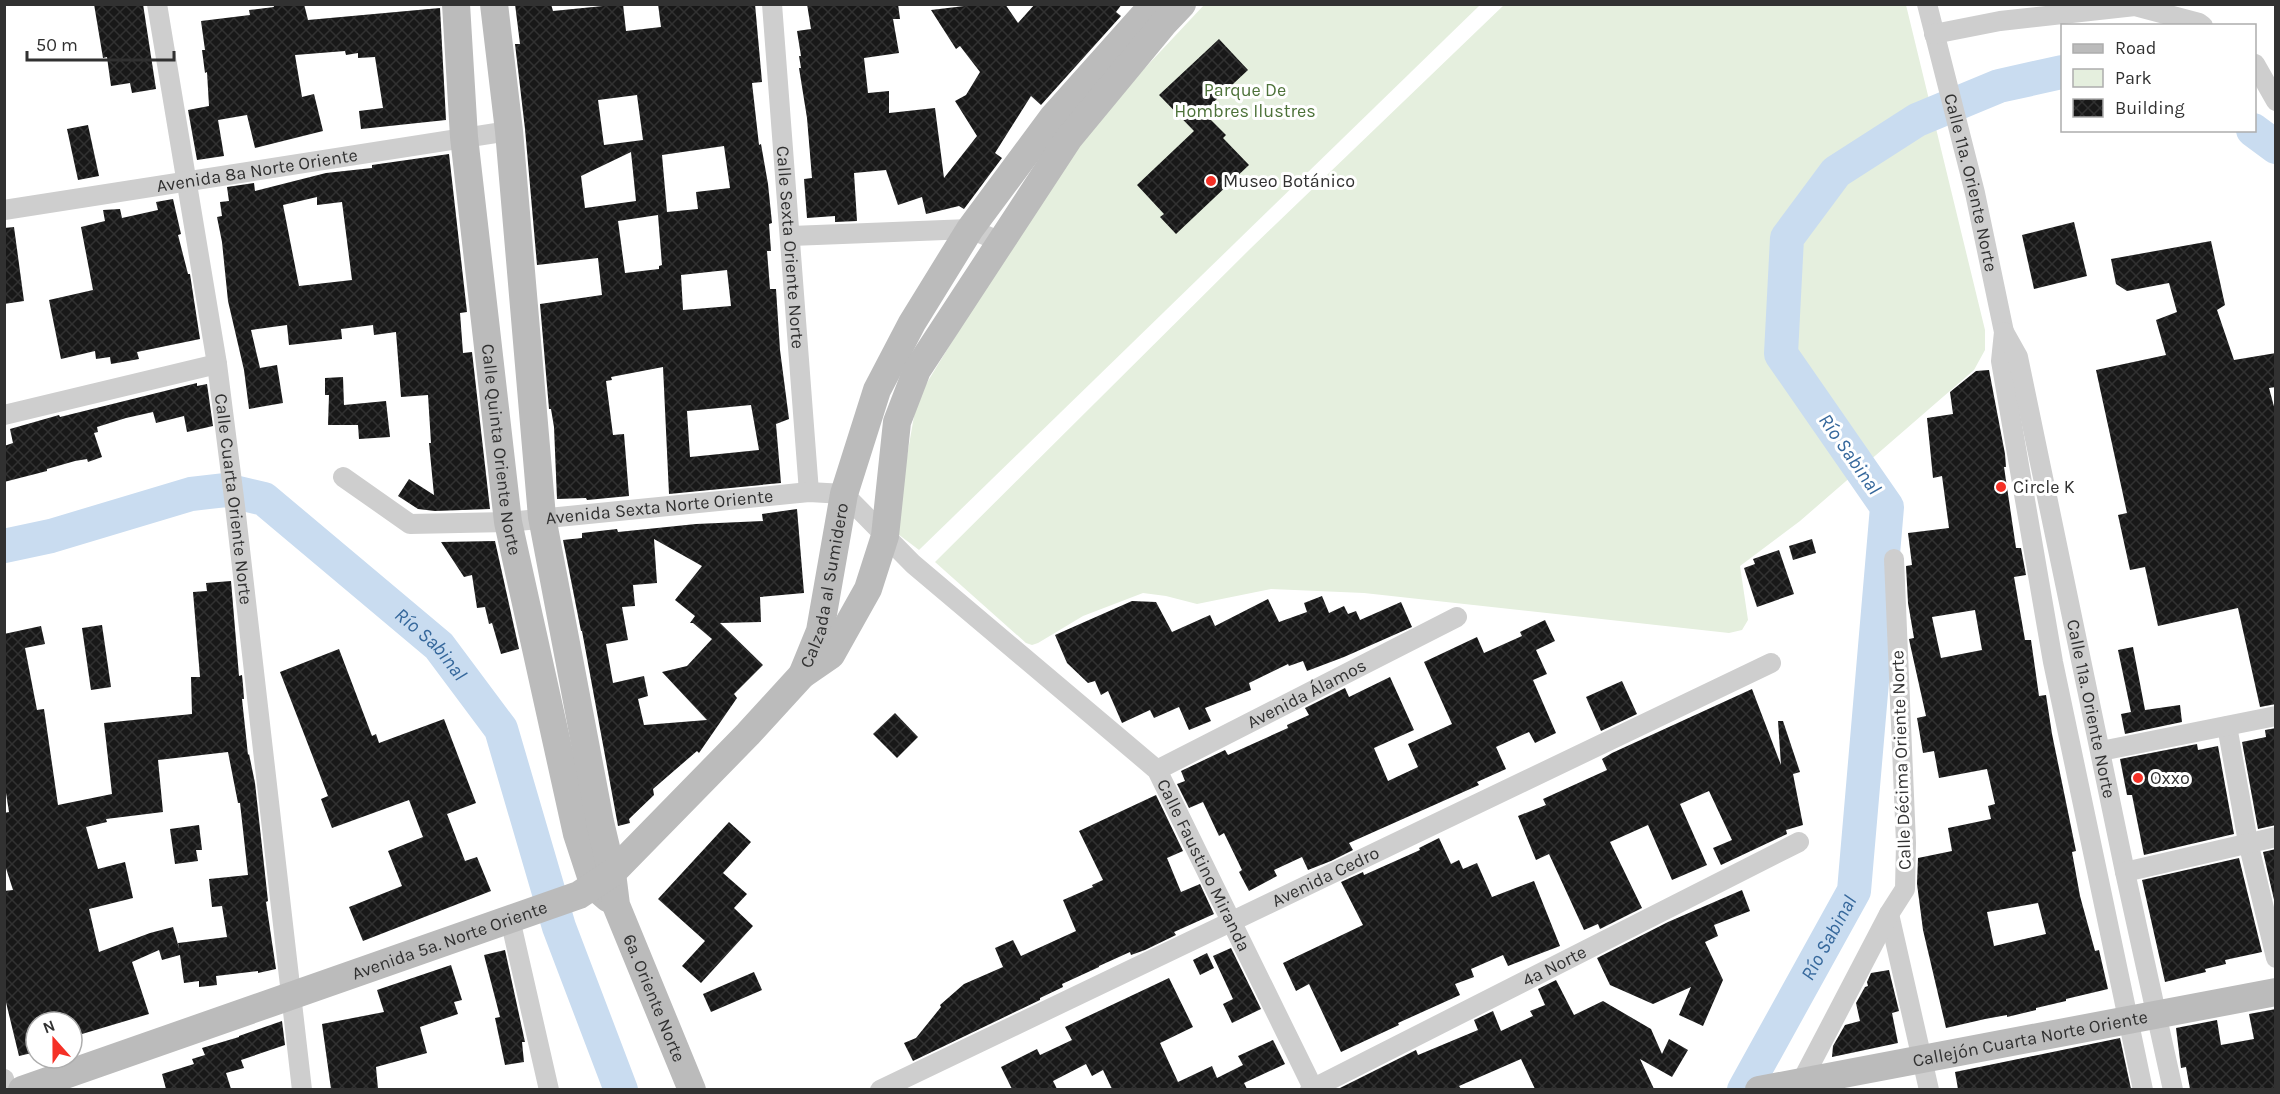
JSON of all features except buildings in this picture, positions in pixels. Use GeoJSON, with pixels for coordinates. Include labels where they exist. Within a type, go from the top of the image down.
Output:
{"type":"FeatureCollection","features":[{"type":"Feature","properties":{"kind":"street","name":"Calle Cuarta Oriente Norte"},"geometry":{"type":"LineString","coordinates":[[157,4],[217,364],[236,506],[303,1089]]}},
{"type":"Feature","properties":{"kind":"street","name":"Calle Quinta Oriente Norte"},"geometry":{"type":"LineString","coordinates":[[456,4],[464,137],[508,522],[577,834],[595,885]]}},
{"type":"Feature","properties":{"kind":"street","name":"Calle Quinta Oriente Norte"},"geometry":{"type":"LineString","coordinates":[[494,4],[509,131],[542,518],[600,822],[595,885]]}},
{"type":"Feature","properties":{"kind":"street","name":"Calle Sexta Oriente Norte"},"geometry":{"type":"LineString","coordinates":[[772,4],[809,492]]}},
{"type":"Feature","properties":{"kind":"street"},"geometry":{"type":"LineString","coordinates":[[1061,127],[1154,4]]}},
{"type":"Feature","properties":{"kind":"street"},"geometry":{"type":"LineString","coordinates":[[1061,127],[1182,4]]}},
{"type":"Feature","properties":{"kind":"street","name":"Calle 11a. Oriente Norte"},"geometry":{"type":"LineString","coordinates":[[1927,4],[1975,193],[2004,332],[2018,357],[2173,1089]]}},
{"type":"Feature","properties":{"kind":"street"},"geometry":{"type":"LineString","coordinates":[[1935,40],[2000,21],[2135,6],[2202,24]]}},
{"type":"Feature","properties":{"kind":"street"},"geometry":{"type":"LineString","coordinates":[[2256,65],[2276,77]]}},
{"type":"Feature","properties":{"kind":"street"},"geometry":{"type":"LineString","coordinates":[[2256,66],[2276,101]]}},
{"type":"Feature","properties":{"kind":"street","name":"Calzada al Sumidero"},"geometry":{"type":"LineString","coordinates":[[802,675],[819,631],[844,494],[877,390],[912,323],[970,230],[1061,127]]}},
{"type":"Feature","properties":{"kind":"street","name":"Calzada al Sumidero"},"geometry":{"type":"LineString","coordinates":[[802,675],[831,655],[868,589],[885,536],[897,422],[917,369],[999,241],[1061,127]]}},
{"type":"Feature","properties":{"kind":"street","name":"Avenida 8a Norte Oriente"},"geometry":{"type":"LineString","coordinates":[[4,210],[509,131]]}},
{"type":"Feature","properties":{"kind":"street"},"geometry":{"type":"LineString","coordinates":[[791,236],[970,230],[999,241]]}},
{"type":"Feature","properties":{"kind":"street","name":"Calle 11a. Oriente Norte"},"geometry":{"type":"LineString","coordinates":[[2004,332],[2001,361],[2053,662],[2143,1089]]}},
{"type":"Feature","properties":{"kind":"street"},"geometry":{"type":"LineString","coordinates":[[4,414],[217,364]]}},
{"type":"Feature","properties":{"kind":"street","name":"Avenida Sexta Norte Oriente"},"geometry":{"type":"LineString","coordinates":[[344,477],[410,524],[508,522],[809,492],[844,494]]}},
{"type":"Feature","properties":{"kind":"street","name":"Calle Faustino Miranda"},"geometry":{"type":"LineString","coordinates":[[844,494],[913,564],[1157,770],[1313,1089]]}},
{"type":"Feature","properties":{"kind":"street","name":"Calle Décima Oriente Norte"},"geometry":{"type":"LineString","coordinates":[[1785,1086],[1905,889],[1906,843],[1894,559]]}},
{"type":"Feature","properties":{"kind":"street","name":"Avenida Álamos"},"geometry":{"type":"LineString","coordinates":[[1157,770],[1457,617]]}},
{"type":"Feature","properties":{"kind":"street"},"geometry":{"type":"LineString","coordinates":[[2053,662],[2080,655]]}},
{"type":"Feature","properties":{"kind":"street","name":"Avenida Cedro"},"geometry":{"type":"LineString","coordinates":[[880,1089],[1771,663]]}},
{"type":"Feature","properties":{"kind":"street","name":"Avenida 5a. Norte Oriente"},"geometry":{"type":"LineString","coordinates":[[22,1089],[516,917],[595,885],[748,734],[802,675]]}},
{"type":"Feature","properties":{"kind":"street"},"geometry":{"type":"LineString","coordinates":[[2100,751],[2276,716]]}},
{"type":"Feature","properties":{"kind":"street"},"geometry":{"type":"LineString","coordinates":[[2227,726],[2248,842],[2276,958]]}},
{"type":"Feature","properties":{"kind":"street"},"geometry":{"type":"LineString","coordinates":[[2126,872],[2276,837]]}},
{"type":"Feature","properties":{"kind":"street","name":"4a Norte"},"geometry":{"type":"LineString","coordinates":[[1313,1089],[1799,842]]}},
{"type":"Feature","properties":{"kind":"street","name":"6a. Oriente Norte"},"geometry":{"type":"LineString","coordinates":[[595,885],[616,905],[692,1089]]}},
{"type":"Feature","properties":{"kind":"street"},"geometry":{"type":"LineString","coordinates":[[1889,914],[1929,1089]]}},
{"type":"Feature","properties":{"kind":"street"},"geometry":{"type":"LineString","coordinates":[[516,917],[549,1089]]}},
{"type":"Feature","properties":{"kind":"street","name":"Callejón Cuarta Norte Oriente"},"geometry":{"type":"LineString","coordinates":[[1785,1086],[2276,992]]}},
{"type":"Feature","properties":{"kind":"street"},"geometry":{"type":"LineString","coordinates":[[4,1079],[6,1089]]}},
{"type":"Feature","properties":{"kind":"green space"},"geometry":{"type":"Polygon","coordinates":[[[1505,4],[1906,5],[1985,330],[1985,350],[1974,370],[1800,521],[1740,566],[1748,620],[1742,630],[1729,633],[1364,593],[1271,589],[1197,604],[1143,593],[1083,616],[1038,643],[1032,645],[1026,643],[935,562],[1251,248],[1505,4]]]}},
{"type":"Feature","properties":{"kind":"green space","name":"Parque De Hombres Ilustres"},"geometry":{"type":"Polygon","coordinates":[[[1204,5],[1480,5],[919,550],[894,531],[917,399],[1070,148],[1204,5]]]}},
{"type":"Feature","properties":{"kind":"waterway","name":"Río Sabinal"},"geometry":{"type":"LineString","coordinates":[[1744,1090],[1854,891],[1887,507],[1781,354],[1787,238],[1836,172],[1917,120],[1999,86],[2061,72]]}},
{"type":"Feature","properties":{"kind":"waterway","name":"Río Sabinal"},"geometry":{"type":"LineString","coordinates":[[2256,132],[2276,147]]}},
{"type":"Feature","properties":{"kind":"waterway","name":"Río Sabinal"},"geometry":{"type":"LineString","coordinates":[[4,546],[51,536],[191,494],[226,490],[264,499],[439,646],[501,729],[559,927],[621,1090]]}},
{"type":"Feature","properties":{"kind":"place","name":"Museo Botánico"},"geometry":{"type":"Point","coordinates":[1211,181]}},
{"type":"Feature","properties":{"kind":"place","name":"Circle K"},"geometry":{"type":"Point","coordinates":[2001,487]}},
{"type":"Feature","properties":{"kind":"place","name":"Oxxo"},"geometry":{"type":"Point","coordinates":[2138,778]}}]}
